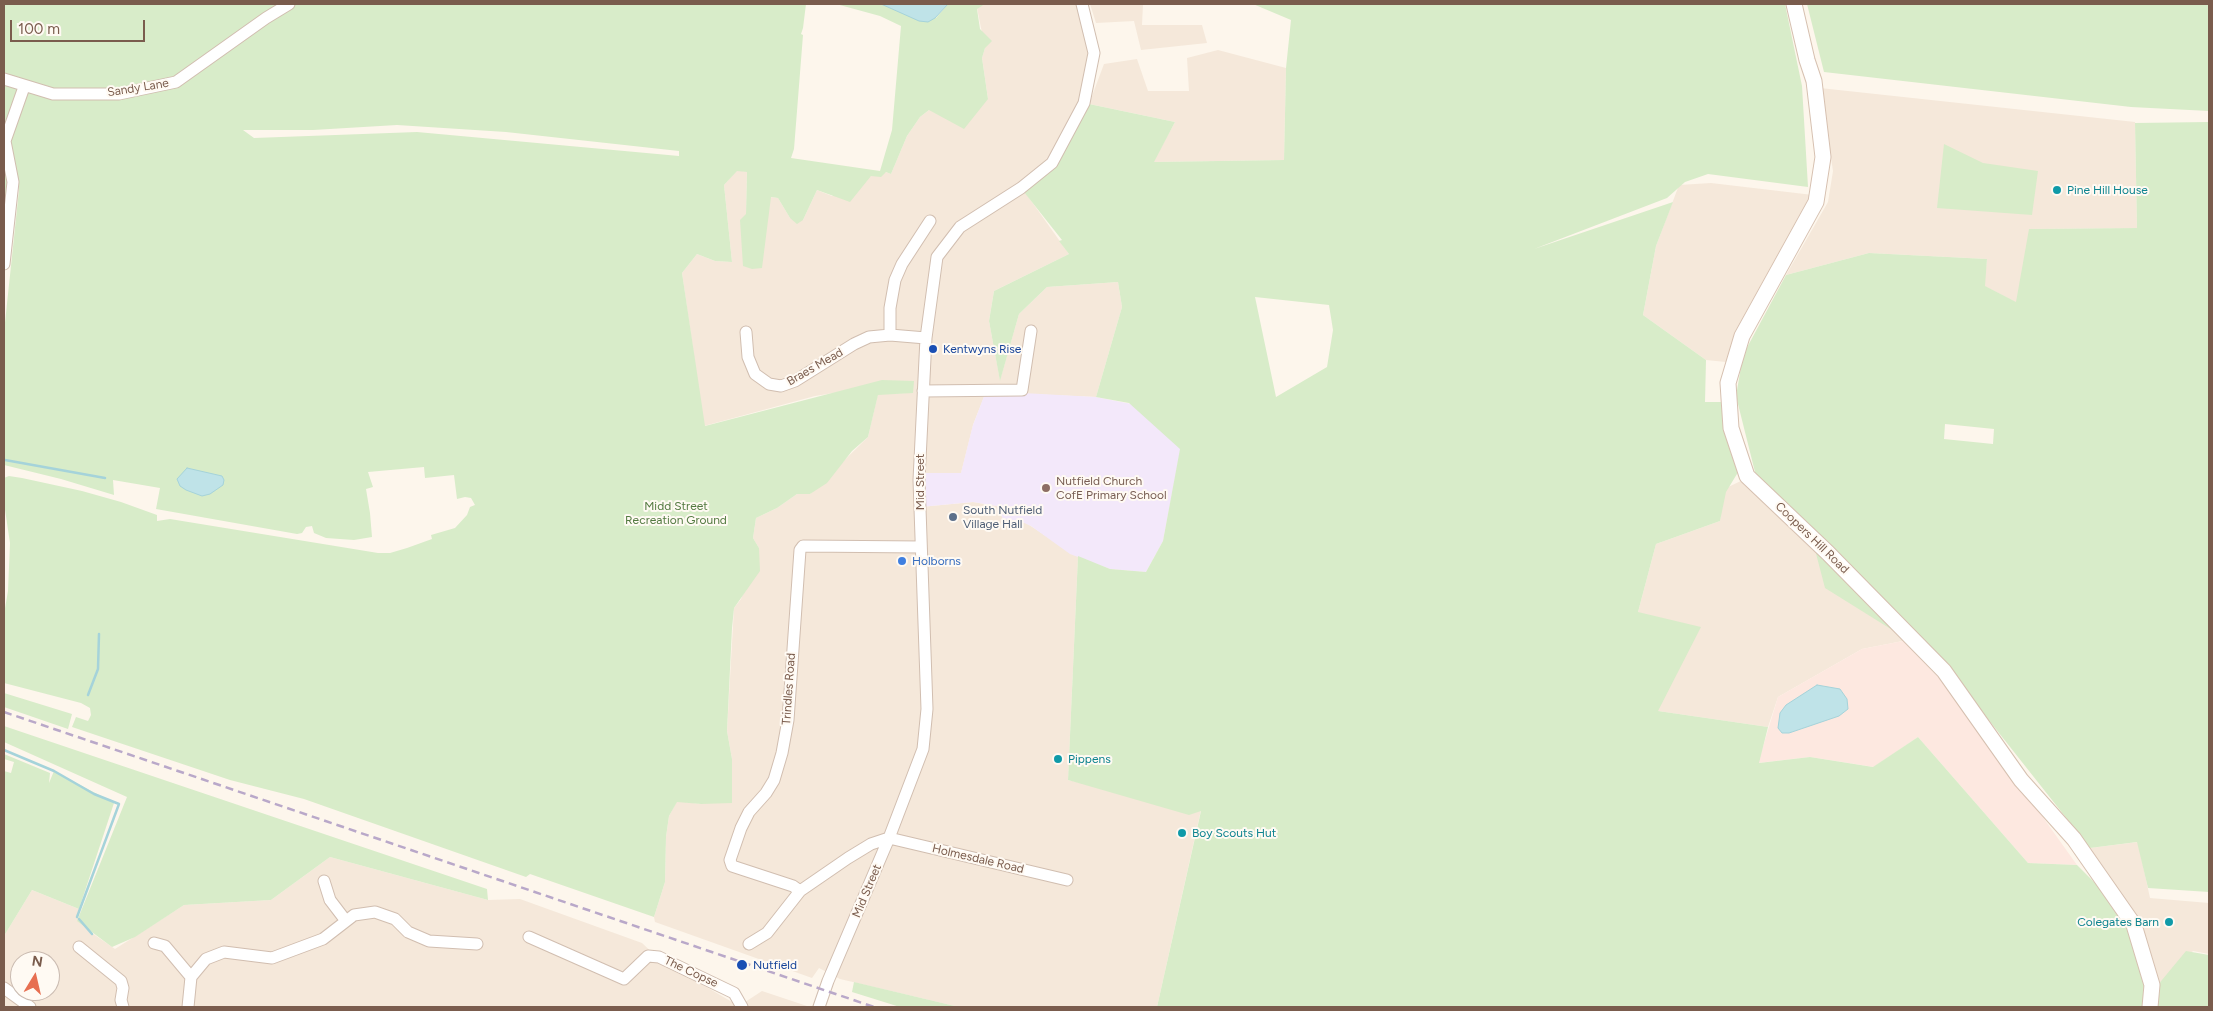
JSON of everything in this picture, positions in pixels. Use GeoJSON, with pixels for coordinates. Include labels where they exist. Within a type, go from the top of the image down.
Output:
{"type":"FeatureCollection","features":[{"type":"Feature","properties":{"kind":"street","name":"Sandy Lane"},"geometry":{"type":"LineString","coordinates":[[4,79],[24,87],[53,94],[119,94],[176,82],[266,18],[289,4]]}},
{"type":"Feature","properties":{"kind":"street","name":"Mid Street"},"geometry":{"type":"LineString","coordinates":[[819,1007],[889,838],[923,749],[927,708],[919,480],[926,338],[937,257],[960,227],[1022,188],[1052,163],[1084,102],[1094,53],[1082,4]]}},
{"type":"Feature","properties":{"kind":"street","name":"Coopers Hill Road"},"geometry":{"type":"LineString","coordinates":[[1794,4],[1814,81],[1823,157],[1816,202],[1742,336],[1728,383],[1731,428],[1748,476],[1828,553],[1944,671],[2021,780],[2074,839],[2134,925],[2152,986],[2150,1007]]}},
{"type":"Feature","properties":{"kind":"street"},"geometry":{"type":"LineString","coordinates":[[4,264],[13,182],[6,141],[24,87]]}},
{"type":"Feature","properties":{"kind":"street"},"geometry":{"type":"LineString","coordinates":[[890,335],[890,308],[895,280],[902,264],[930,221]]}},
{"type":"Feature","properties":{"kind":"street"},"geometry":{"type":"LineString","coordinates":[[923,391],[1022,390],[1031,331]]}},
{"type":"Feature","properties":{"kind":"street","name":"Braes Mead"},"geometry":{"type":"LineString","coordinates":[[746,332],[748,357],[755,374],[769,384],[781,386],[795,381],[854,344],[875,336],[890,335],[926,338]]}},
{"type":"Feature","properties":{"kind":"street","name":"Trindles Road"},"geometry":{"type":"LineString","coordinates":[[800,891],[793,886],[732,866],[730,860],[741,828],[749,812],[766,793],[774,780],[782,753],[788,720],[800,550],[802,546],[921,547]]}},
{"type":"Feature","properties":{"kind":"street"},"geometry":{"type":"LineString","coordinates":[[749,944],[767,933],[800,891],[871,844],[889,838]]}},
{"type":"Feature","properties":{"kind":"street","name":"Holmesdale Road"},"geometry":{"type":"LineString","coordinates":[[889,838],[1067,880]]}},
{"type":"Feature","properties":{"kind":"street"},"geometry":{"type":"LineString","coordinates":[[324,881],[330,900],[346,921]]}},
{"type":"Feature","properties":{"kind":"street"},"geometry":{"type":"LineString","coordinates":[[188,1007],[191,977],[206,959],[224,952],[272,958],[323,938],[354,914],[375,912],[395,919],[408,932],[429,942],[477,944]]}},
{"type":"Feature","properties":{"kind":"street","name":"The Copse"},"geometry":{"type":"LineString","coordinates":[[529,937],[624,979],[648,956],[659,957],[734,993],[742,1007]]}},
{"type":"Feature","properties":{"kind":"street"},"geometry":{"type":"LineString","coordinates":[[160,944],[191,977]]}},
{"type":"Feature","properties":{"kind":"street"},"geometry":{"type":"LineString","coordinates":[[79,947],[121,981],[123,1007]]}},
{"type":"Feature","properties":{"kind":"street"},"geometry":{"type":"LineString","coordinates":[[4,988],[30,1007]]}},
{"type":"Feature","properties":{"kind":"shaded area"},"geometry":{"type":"Polygon","coordinates":[[[985,4],[1082,4],[1092,45],[1084,103],[1052,163],[1022,188],[1069,254],[994,291],[989,321],[1000,380],[1019,314],[1047,287],[1118,282],[1122,307],[1096,397],[986,392],[973,425],[961,473],[920,507],[973,502],[997,506],[1003,519],[1026,523],[1078,556],[1068,780],[1201,810],[1157,1007],[959,1007],[840,979],[819,968],[812,978],[655,922],[654,917],[665,882],[666,837],[669,816],[677,801],[701,804],[732,759],[727,731],[734,608],[741,599],[759,548],[753,538],[756,518],[777,508],[797,494],[810,494],[868,437],[878,394],[906,394],[846,391],[815,396],[704,426],[682,273],[697,254],[715,261],[732,262],[724,185],[737,170],[747,172],[746,214],[770,197],[778,198],[790,218],[803,220],[817,190],[832,196],[871,176],[886,172],[891,174],[907,136],[920,117],[929,110],[988,99],[982,58],[985,48],[977,8],[985,4]]]}},
{"type":"Feature","properties":{"kind":"shaded area"},"geometry":{"type":"Polygon","coordinates":[[[1090,4],[1143,4],[1142,25],[1202,25],[1207,43],[1141,50],[1134,21],[1096,23],[1090,4]]]}},
{"type":"Feature","properties":{"kind":"shaded area"},"geometry":{"type":"Polygon","coordinates":[[[1218,50],[1286,68],[1284,160],[1153,162],[1175,122],[1089,104],[1104,64],[1137,59],[1148,91],[1189,91],[1187,58],[1218,50]]]}},
{"type":"Feature","properties":{"kind":"shaded area"},"geometry":{"type":"Polygon","coordinates":[[[1820,88],[2135,122],[2137,228],[2030,229],[2017,303],[1984,286],[1987,259],[1869,253],[1786,275],[1828,202],[1833,171],[1820,88]]]}},
{"type":"Feature","properties":{"kind":"shaded area"},"geometry":{"type":"Polygon","coordinates":[[[1711,183],[1813,195],[1740,330],[1726,362],[1706,360],[1643,315],[1656,246],[1679,185],[1711,183]]]}},
{"type":"Feature","properties":{"kind":"shaded area","name":"Nutfield Church CofE Primary School"},"geometry":{"type":"Polygon","coordinates":[[[986,391],[1096,397],[1187,415],[1163,541],[1146,572],[1110,569],[1070,554],[1031,526],[1020,521],[1003,519],[997,506],[973,502],[920,507],[919,473],[961,473],[973,425],[986,391]]]}},
{"type":"Feature","properties":{"kind":"shaded area"},"geometry":{"type":"Polygon","coordinates":[[[1745,479],[1903,641],[1862,649],[1778,697],[1768,727],[1658,711],[1638,612],[1656,544],[1720,521],[1724,489],[1745,479]]]}},
{"type":"Feature","properties":{"kind":"shaded area"},"geometry":{"type":"Polygon","coordinates":[[[1903,641],[1957,697],[2077,865],[2028,863],[1918,737],[1874,767],[1810,757],[1758,763],[1778,697],[1862,649],[1903,641]]]}},
{"type":"Feature","properties":{"kind":"shaded area"},"geometry":{"type":"Polygon","coordinates":[[[2138,842],[2150,898],[2209,903],[2209,954],[2193,951],[2156,987],[2136,924],[2090,848],[2138,842]]]}},
{"type":"Feature","properties":{"kind":"shaded area"},"geometry":{"type":"Polygon","coordinates":[[[330,857],[488,900],[520,899],[642,943],[660,960],[739,1006],[762,991],[810,1007],[4,1007],[4,936],[32,890],[79,909],[78,917],[92,933],[115,949],[184,905],[271,900],[330,857]]]}},
{"type":"Feature","properties":{"kind":"green space","name":"Midd Street Recreation Ground"},"geometry":{"type":"Polygon","coordinates":[[[4,4],[806,4],[801,34],[803,35],[794,149],[791,158],[880,171],[892,130],[901,26],[880,16],[836,4],[881,4],[899,11],[936,18],[948,4],[985,4],[977,9],[980,29],[992,41],[985,48],[982,58],[988,99],[964,129],[929,110],[920,117],[907,136],[891,174],[886,172],[881,177],[871,176],[850,202],[817,190],[803,220],[797,224],[790,218],[778,198],[771,197],[762,268],[752,269],[743,266],[740,220],[746,214],[747,172],[737,171],[724,185],[732,262],[715,261],[697,254],[682,273],[705,426],[882,380],[914,381],[913,393],[878,395],[868,437],[852,451],[827,483],[810,494],[797,494],[777,508],[756,518],[753,538],[759,548],[760,571],[734,608],[732,628],[727,731],[732,759],[732,803],[701,804],[677,802],[669,816],[666,837],[665,882],[654,917],[530,874],[526,877],[304,799],[230,780],[72,727],[76,717],[88,721],[91,715],[90,708],[81,703],[4,683],[4,614],[8,591],[10,543],[4,503],[4,478],[9,476],[82,491],[121,502],[157,515],[157,521],[170,519],[378,553],[390,553],[407,548],[432,539],[431,535],[455,528],[467,515],[470,507],[475,505],[471,498],[457,499],[454,475],[425,478],[424,467],[368,472],[373,487],[366,489],[372,537],[354,540],[326,538],[314,533],[312,526],[306,527],[302,533],[297,534],[156,509],[160,488],[113,480],[114,495],[4,465],[4,332],[19,190],[17,174],[8,174],[4,233],[4,4]],[[397,125],[313,130],[243,130],[254,138],[417,132],[679,156],[679,151],[506,132],[397,125]]]}},
{"type":"Feature","properties":{"kind":"green space"},"geometry":{"type":"Polygon","coordinates":[[[1253,4],[1785,4],[1802,86],[1808,187],[1708,174],[1685,182],[1667,198],[1534,249],[1673,202],[1656,246],[1643,315],[1706,360],[1705,402],[1723,402],[1740,469],[1726,492],[1720,521],[1656,544],[1638,612],[1701,627],[1658,711],[1768,727],[1759,763],[1810,757],[1873,767],[1918,737],[2028,863],[2077,865],[2136,924],[2157,986],[2186,951],[2209,955],[2209,1007],[1157,1007],[1201,811],[1189,815],[1068,780],[1078,556],[1110,569],[1146,572],[1163,541],[1180,449],[1129,403],[1096,397],[1122,307],[1118,282],[1047,287],[1019,314],[1000,381],[989,321],[994,291],[1069,254],[1059,241],[1062,240],[1024,192],[1089,104],[1175,122],[1154,162],[1284,160],[1286,68],[1291,20],[1253,4]],[[1255,297],[1276,397],[1327,367],[1333,330],[1329,305],[1255,297]]]}},
{"type":"Feature","properties":{"kind":"green space"},"geometry":{"type":"Polygon","coordinates":[[[1807,4],[2209,4],[2209,111],[2131,107],[1824,72],[1807,4]]]}},
{"type":"Feature","properties":{"kind":"green space"},"geometry":{"type":"Polygon","coordinates":[[[2209,122],[2209,892],[2148,888],[2137,842],[2090,848],[1942,661],[1825,588],[1808,523],[1756,476],[1736,396],[1743,355],[1786,275],[1869,253],[1987,259],[1985,286],[2016,302],[2029,229],[2137,228],[2135,123],[2209,122]],[[1945,424],[1944,439],[1993,444],[1994,429],[1945,424]]]}},
{"type":"Feature","properties":{"kind":"green space"},"geometry":{"type":"Polygon","coordinates":[[[1944,144],[1983,163],[2038,171],[2032,215],[1937,208],[1944,144]]]}},
{"type":"Feature","properties":{"kind":"green space"},"geometry":{"type":"Polygon","coordinates":[[[4,693],[72,714],[68,729],[4,707],[4,693]]]}},
{"type":"Feature","properties":{"kind":"green space"},"geometry":{"type":"Polygon","coordinates":[[[4,726],[487,889],[488,900],[330,857],[271,900],[184,905],[135,937],[112,947],[77,921],[127,797],[4,742],[4,726]]]}},
{"type":"Feature","properties":{"kind":"green space"},"geometry":{"type":"Polygon","coordinates":[[[4,754],[50,773],[49,783],[54,771],[114,803],[79,909],[32,890],[4,936],[4,771],[11,773],[14,762],[4,759],[4,754]]]}},
{"type":"Feature","properties":{"kind":"green space"},"geometry":{"type":"Polygon","coordinates":[[[854,982],[959,1007],[900,1007],[852,992],[854,982]]]}},
{"type":"Feature","properties":{"kind":"water"},"geometry":{"type":"Polygon","coordinates":[[[881,4],[948,4],[935,18],[928,22],[919,21],[881,4]]]}},
{"type":"Feature","properties":{"kind":"water"},"geometry":{"type":"Polygon","coordinates":[[[187,468],[222,476],[224,480],[223,485],[210,494],[202,496],[186,490],[180,486],[177,479],[187,468]]]}},
{"type":"Feature","properties":{"kind":"water"},"geometry":{"type":"Polygon","coordinates":[[[1817,685],[1840,689],[1847,699],[1848,709],[1839,716],[1789,733],[1782,733],[1778,728],[1780,713],[1786,705],[1817,685]]]}},
{"type":"Feature","properties":{"kind":"waterway"},"geometry":{"type":"LineString","coordinates":[[5,460],[105,478]]}},
{"type":"Feature","properties":{"kind":"waterway"},"geometry":{"type":"LineString","coordinates":[[88,695],[98,669],[99,634]]}},
{"type":"Feature","properties":{"kind":"waterway"},"geometry":{"type":"LineString","coordinates":[[4,750],[54,771],[94,794],[119,804],[77,917]]}},
{"type":"Feature","properties":{"kind":"waterway"},"geometry":{"type":"LineString","coordinates":[[79,919],[92,934]]}},
{"type":"Feature","properties":{"kind":"railway"},"geometry":{"type":"LineString","coordinates":[[4,712],[874,1007]]}},
{"type":"Feature","properties":{"kind":"place","name":"Pine Hill House"},"geometry":{"type":"Point","coordinates":[2057,190]}},
{"type":"Feature","properties":{"kind":"place","name":"Kentwyns Rise"},"geometry":{"type":"Point","coordinates":[933,349]}},
{"type":"Feature","properties":{"kind":"place","name":"Nutfield Church CofE Primary School"},"geometry":{"type":"Point","coordinates":[1046,488]}},
{"type":"Feature","properties":{"kind":"place","name":"South Nutfield Village Hall"},"geometry":{"type":"Point","coordinates":[953,517]}},
{"type":"Feature","properties":{"kind":"place","name":"Holborns"},"geometry":{"type":"Point","coordinates":[902,561]}},
{"type":"Feature","properties":{"kind":"place","name":"Pippens"},"geometry":{"type":"Point","coordinates":[1058,759]}},
{"type":"Feature","properties":{"kind":"place","name":"Boy Scouts Hut"},"geometry":{"type":"Point","coordinates":[1182,833]}},
{"type":"Feature","properties":{"kind":"place","name":"Colegates Barn"},"geometry":{"type":"Point","coordinates":[2169,922]}},
{"type":"Feature","properties":{"kind":"place","name":"Nutfield"},"geometry":{"type":"Point","coordinates":[742,965]}}]}
